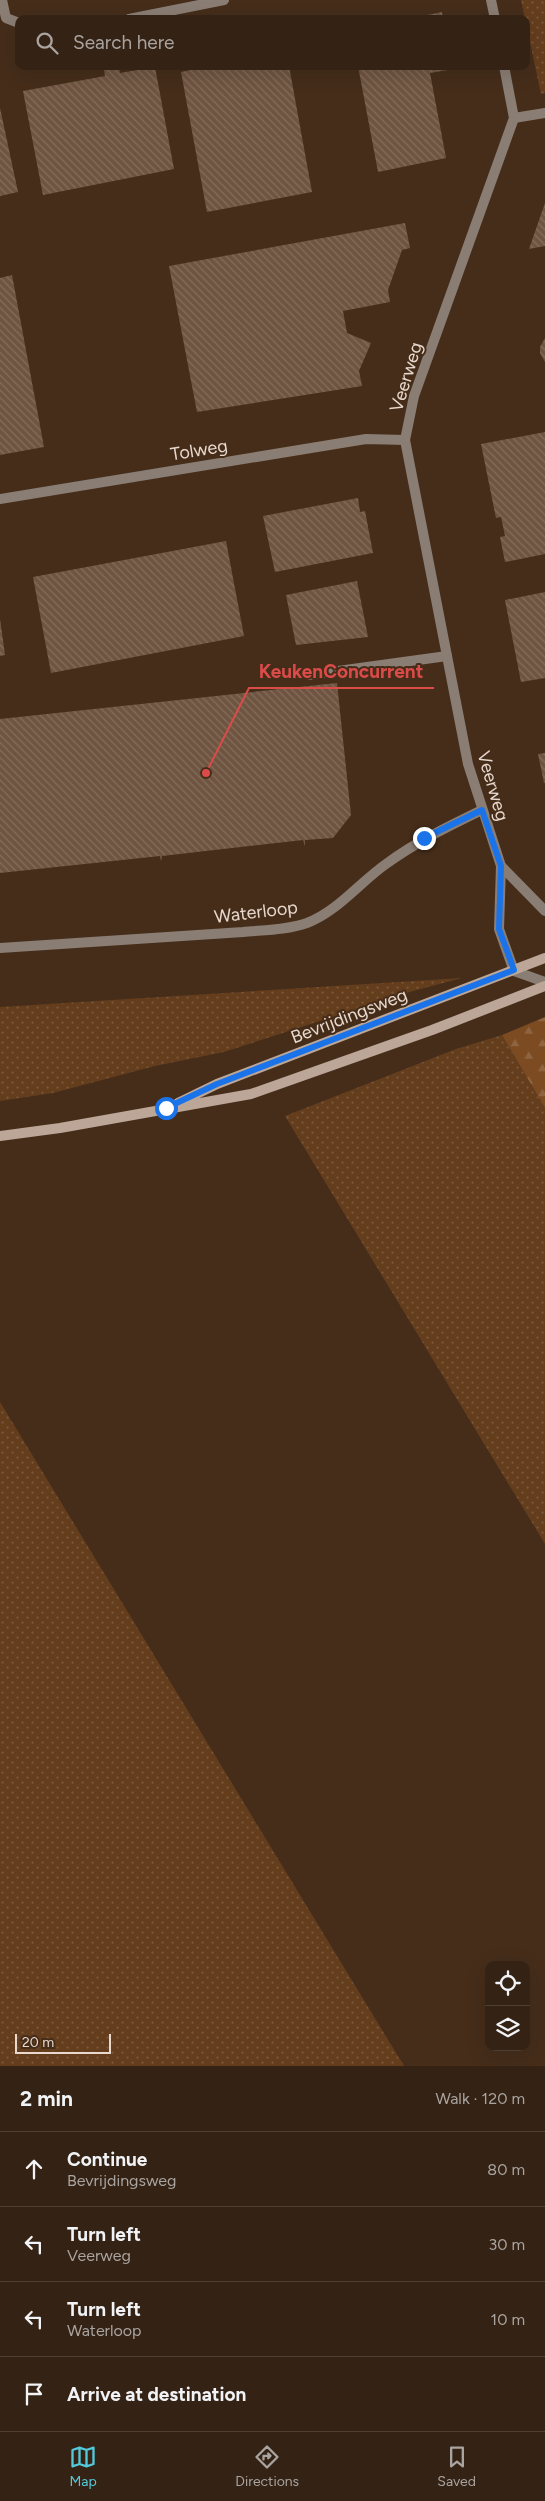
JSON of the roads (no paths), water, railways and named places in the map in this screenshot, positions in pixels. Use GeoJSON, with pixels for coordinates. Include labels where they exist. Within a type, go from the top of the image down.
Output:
{"type":"FeatureCollection","features":[{"type":"Feature","properties":{"kind":"main road","name":"Bevrijdingsweg"},"geometry":{"type":"LineString","coordinates":[[166,1108],[217,1084],[545,958]]}},
{"type":"Feature","properties":{"kind":"main road","name":"Bevrijdingsweg"},"geometry":{"type":"LineString","coordinates":[[0,1136],[60,1128],[251,1094],[432,1030],[545,984]]}},
{"type":"Feature","properties":{"kind":"street"},"geometry":{"type":"LineString","coordinates":[[2,0],[6,18],[15,22]]}},
{"type":"Feature","properties":{"kind":"street"},"geometry":{"type":"LineString","coordinates":[[149,15],[224,0]]}},
{"type":"Feature","properties":{"kind":"street"},"geometry":{"type":"LineString","coordinates":[[491,0],[494,15]]}},
{"type":"Feature","properties":{"kind":"street"},"geometry":{"type":"LineString","coordinates":[[505,70],[514,118],[545,112]]}},
{"type":"Feature","properties":{"kind":"street","name":"Veerweg"},"geometry":{"type":"LineString","coordinates":[[514,118],[414,396],[405,440],[468,764],[501,866],[499,929],[514,970]]}},
{"type":"Feature","properties":{"kind":"street","name":"Tolweg"},"geometry":{"type":"LineString","coordinates":[[0,499],[366,439],[405,440]]}},
{"type":"Feature","properties":{"kind":"street"},"geometry":{"type":"LineString","coordinates":[[309,675],[447,656]]}},
{"type":"Feature","properties":{"kind":"street","name":"Waterloop"},"geometry":{"type":"LineString","coordinates":[[0,948],[284,929],[306,923],[328,912],[385,864],[424,838],[482,810]]}},
{"type":"Feature","properties":{"kind":"street","name":"Veerweg"},"geometry":{"type":"LineString","coordinates":[[501,866],[545,911]]}},
{"type":"Feature","properties":{"kind":"street"},"geometry":{"type":"LineString","coordinates":[[514,970],[545,984]]}},
{"type":"Feature","properties":{"kind":"place","name":"KeukenConcurrent"},"geometry":{"type":"Point","coordinates":[206,773]}}]}
